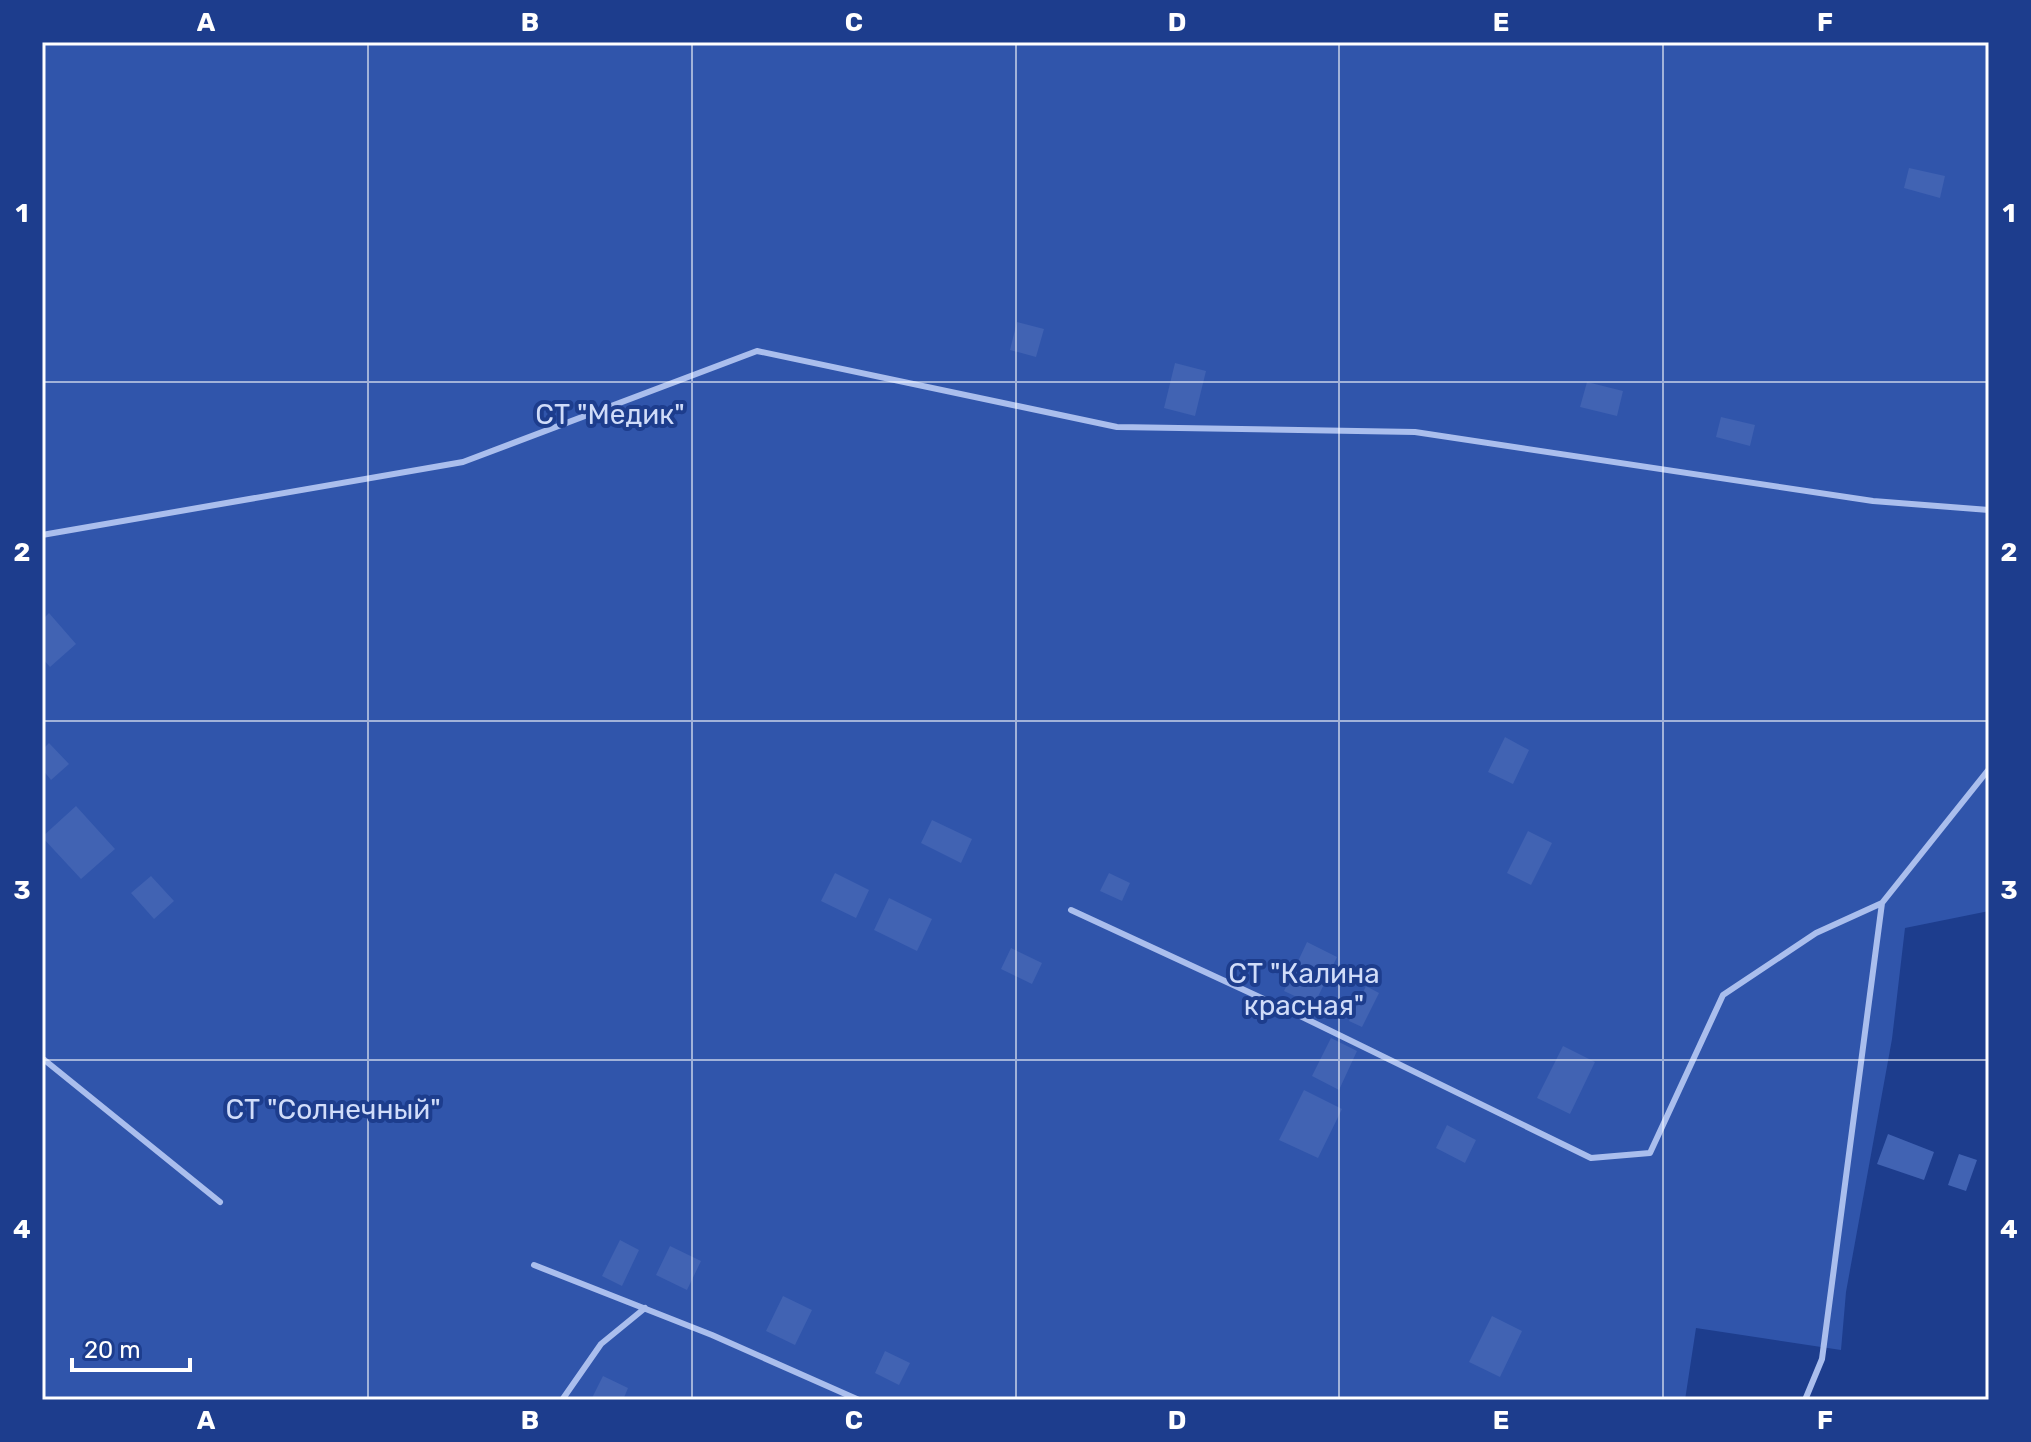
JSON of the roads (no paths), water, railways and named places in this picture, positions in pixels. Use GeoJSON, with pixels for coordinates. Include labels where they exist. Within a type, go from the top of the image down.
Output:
{"type":"FeatureCollection","features":[{"type":"Feature","properties":{"kind":"lane"},"geometry":{"type":"LineString","coordinates":[[42,535],[463,462],[757,351],[1117,427],[1415,432],[1873,501],[1989,510]]}},
{"type":"Feature","properties":{"kind":"lane"},"geometry":{"type":"LineString","coordinates":[[1071,910],[1294,1013],[1591,1158],[1650,1153],[1723,995],[1816,933],[1882,903],[1989,769]]}},
{"type":"Feature","properties":{"kind":"lane"},"geometry":{"type":"LineString","coordinates":[[1805,1400],[1822,1359],[1882,903]]}},
{"type":"Feature","properties":{"kind":"lane"},"geometry":{"type":"LineString","coordinates":[[42,1058],[220,1202]]}},
{"type":"Feature","properties":{"kind":"lane"},"geometry":{"type":"LineString","coordinates":[[534,1265],[645,1308],[859,1400]]}},
{"type":"Feature","properties":{"kind":"lane"},"geometry":{"type":"LineString","coordinates":[[562,1400],[601,1344],[645,1308]]}},
{"type":"Feature","properties":{"kind":"park label","name":"СТ \"Медик\""},"geometry":{"type":"Point","coordinates":[610,414]}},
{"type":"Feature","properties":{"kind":"park label","name":"СТ \"Калина красная\""},"geometry":{"type":"Point","coordinates":[1304,989]}},
{"type":"Feature","properties":{"kind":"park label","name":"СТ \"Солнечный\""},"geometry":{"type":"Point","coordinates":[333,1109]}}]}
